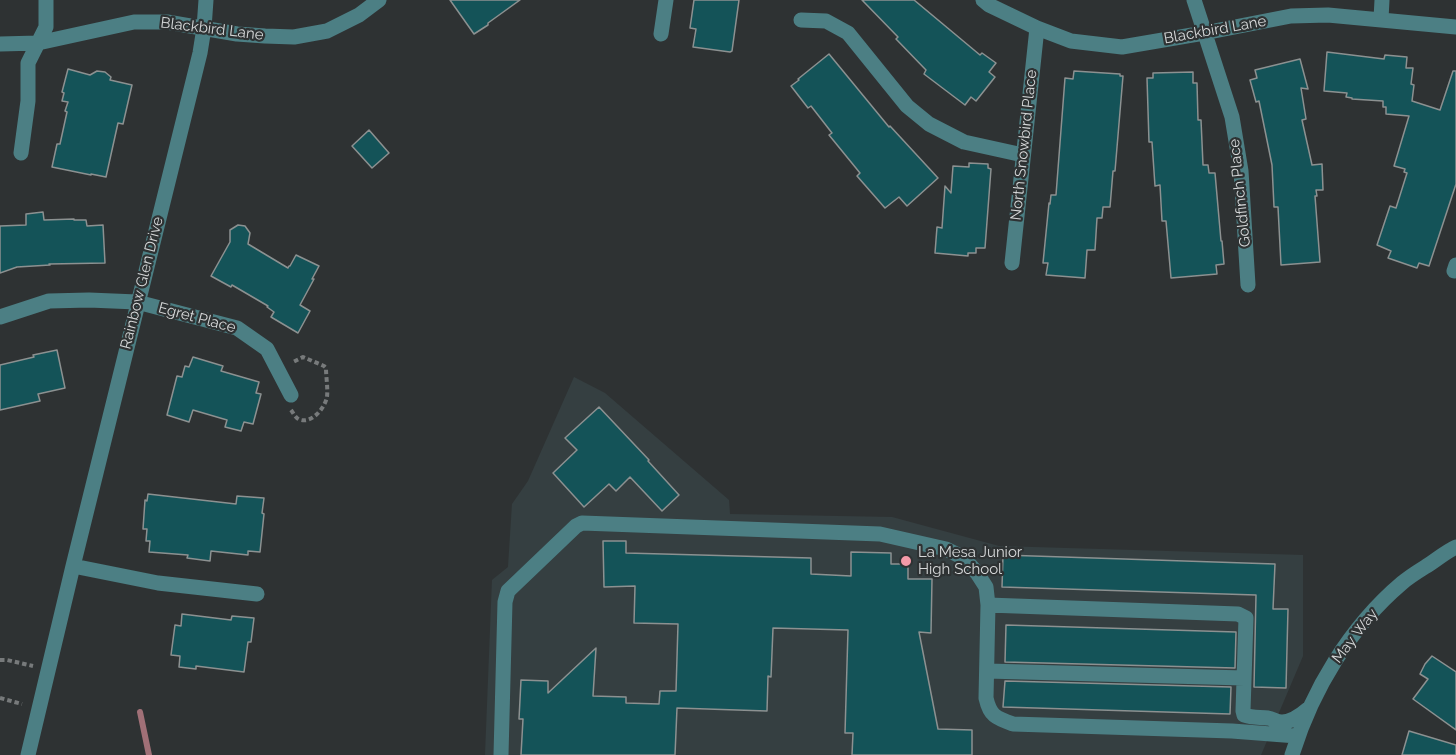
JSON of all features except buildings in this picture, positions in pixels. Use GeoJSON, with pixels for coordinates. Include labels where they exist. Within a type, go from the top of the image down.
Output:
{"type":"FeatureCollection","features":[{"type":"Feature","properties":{"kind":"street"},"geometry":{"type":"LineString","coordinates":[[21,153],[28,101],[28,63],[46,27],[46,0]]}},
{"type":"Feature","properties":{"kind":"street","name":"Rainbow Glen Drive"},"geometry":{"type":"LineString","coordinates":[[28,755],[137,302],[200,53],[206,0]]}},
{"type":"Feature","properties":{"kind":"street","name":"Blackbird Lane"},"geometry":{"type":"LineString","coordinates":[[0,44],[38,43],[134,22],[166,22],[266,36],[294,37],[327,31],[359,15],[379,0]]}},
{"type":"Feature","properties":{"kind":"street"},"geometry":{"type":"LineString","coordinates":[[661,34],[666,0]]}},
{"type":"Feature","properties":{"kind":"street","name":"Blackbird Lane"},"geometry":{"type":"LineString","coordinates":[[983,0],[1037,28],[1071,41],[1122,46],[1291,16],[1328,15],[1456,27]]}},
{"type":"Feature","properties":{"kind":"street","name":"Goldfinch Place"},"geometry":{"type":"LineString","coordinates":[[1194,0],[1232,117],[1240,171],[1248,285]]}},
{"type":"Feature","properties":{"kind":"street"},"geometry":{"type":"LineString","coordinates":[[1381,19],[1382,0]]}},
{"type":"Feature","properties":{"kind":"street"},"geometry":{"type":"LineString","coordinates":[[801,20],[826,21],[848,33],[907,106],[929,124],[964,142],[1023,155]]}},
{"type":"Feature","properties":{"kind":"street","name":"North Snowbird Place"},"geometry":{"type":"LineString","coordinates":[[1012,263],[1037,28]]}},
{"type":"Feature","properties":{"kind":"street","name":"Egret Place"},"geometry":{"type":"LineString","coordinates":[[0,317],[50,301],[137,302],[237,328],[267,349],[291,395]]}},
{"type":"Feature","properties":{"kind":"street"},"geometry":{"type":"LineString","coordinates":[[501,755],[505,602],[508,591],[576,526],[582,523],[880,534],[946,549],[964,558],[986,587],[988,605],[986,698],[989,709],[996,718],[1013,724],[1232,731],[1298,736]]}},
{"type":"Feature","properties":{"kind":"street","name":"May Way"},"geometry":{"type":"LineString","coordinates":[[1292,755],[1308,709],[1336,659],[1364,620],[1403,582],[1456,548]]}},
{"type":"Feature","properties":{"kind":"street"},"geometry":{"type":"LineString","coordinates":[[73,566],[158,583],[257,594]]}},
{"type":"Feature","properties":{"kind":"street"},"geometry":{"type":"LineString","coordinates":[[988,605],[1238,614],[1246,618],[1244,715],[1282,722],[1308,709]]}},
{"type":"Feature","properties":{"kind":"street"},"geometry":{"type":"LineString","coordinates":[[987,671],[1244,678]]}},
{"type":"Feature","properties":{"kind":"path"},"geometry":{"type":"LineString","coordinates":[[0,660],[14,661],[48,670]]}},
{"type":"Feature","properties":{"kind":"shaded area","name":"La Mesa Junior High School"},"geometry":{"type":"Polygon","coordinates":[[[574,377],[605,393],[729,500],[730,514],[892,517],[999,546],[1303,555],[1303,656],[1261,755],[485,755],[492,580],[508,567],[512,504],[528,481],[574,377]]]}},
{"type":"Feature","properties":{"kind":"waterway"},"geometry":{"type":"LineString","coordinates":[[140,712],[149,755]]}},
{"type":"Feature","properties":{"kind":"place","name":"La Mesa Junior High School"},"geometry":{"type":"Point","coordinates":[906,561]}}]}
